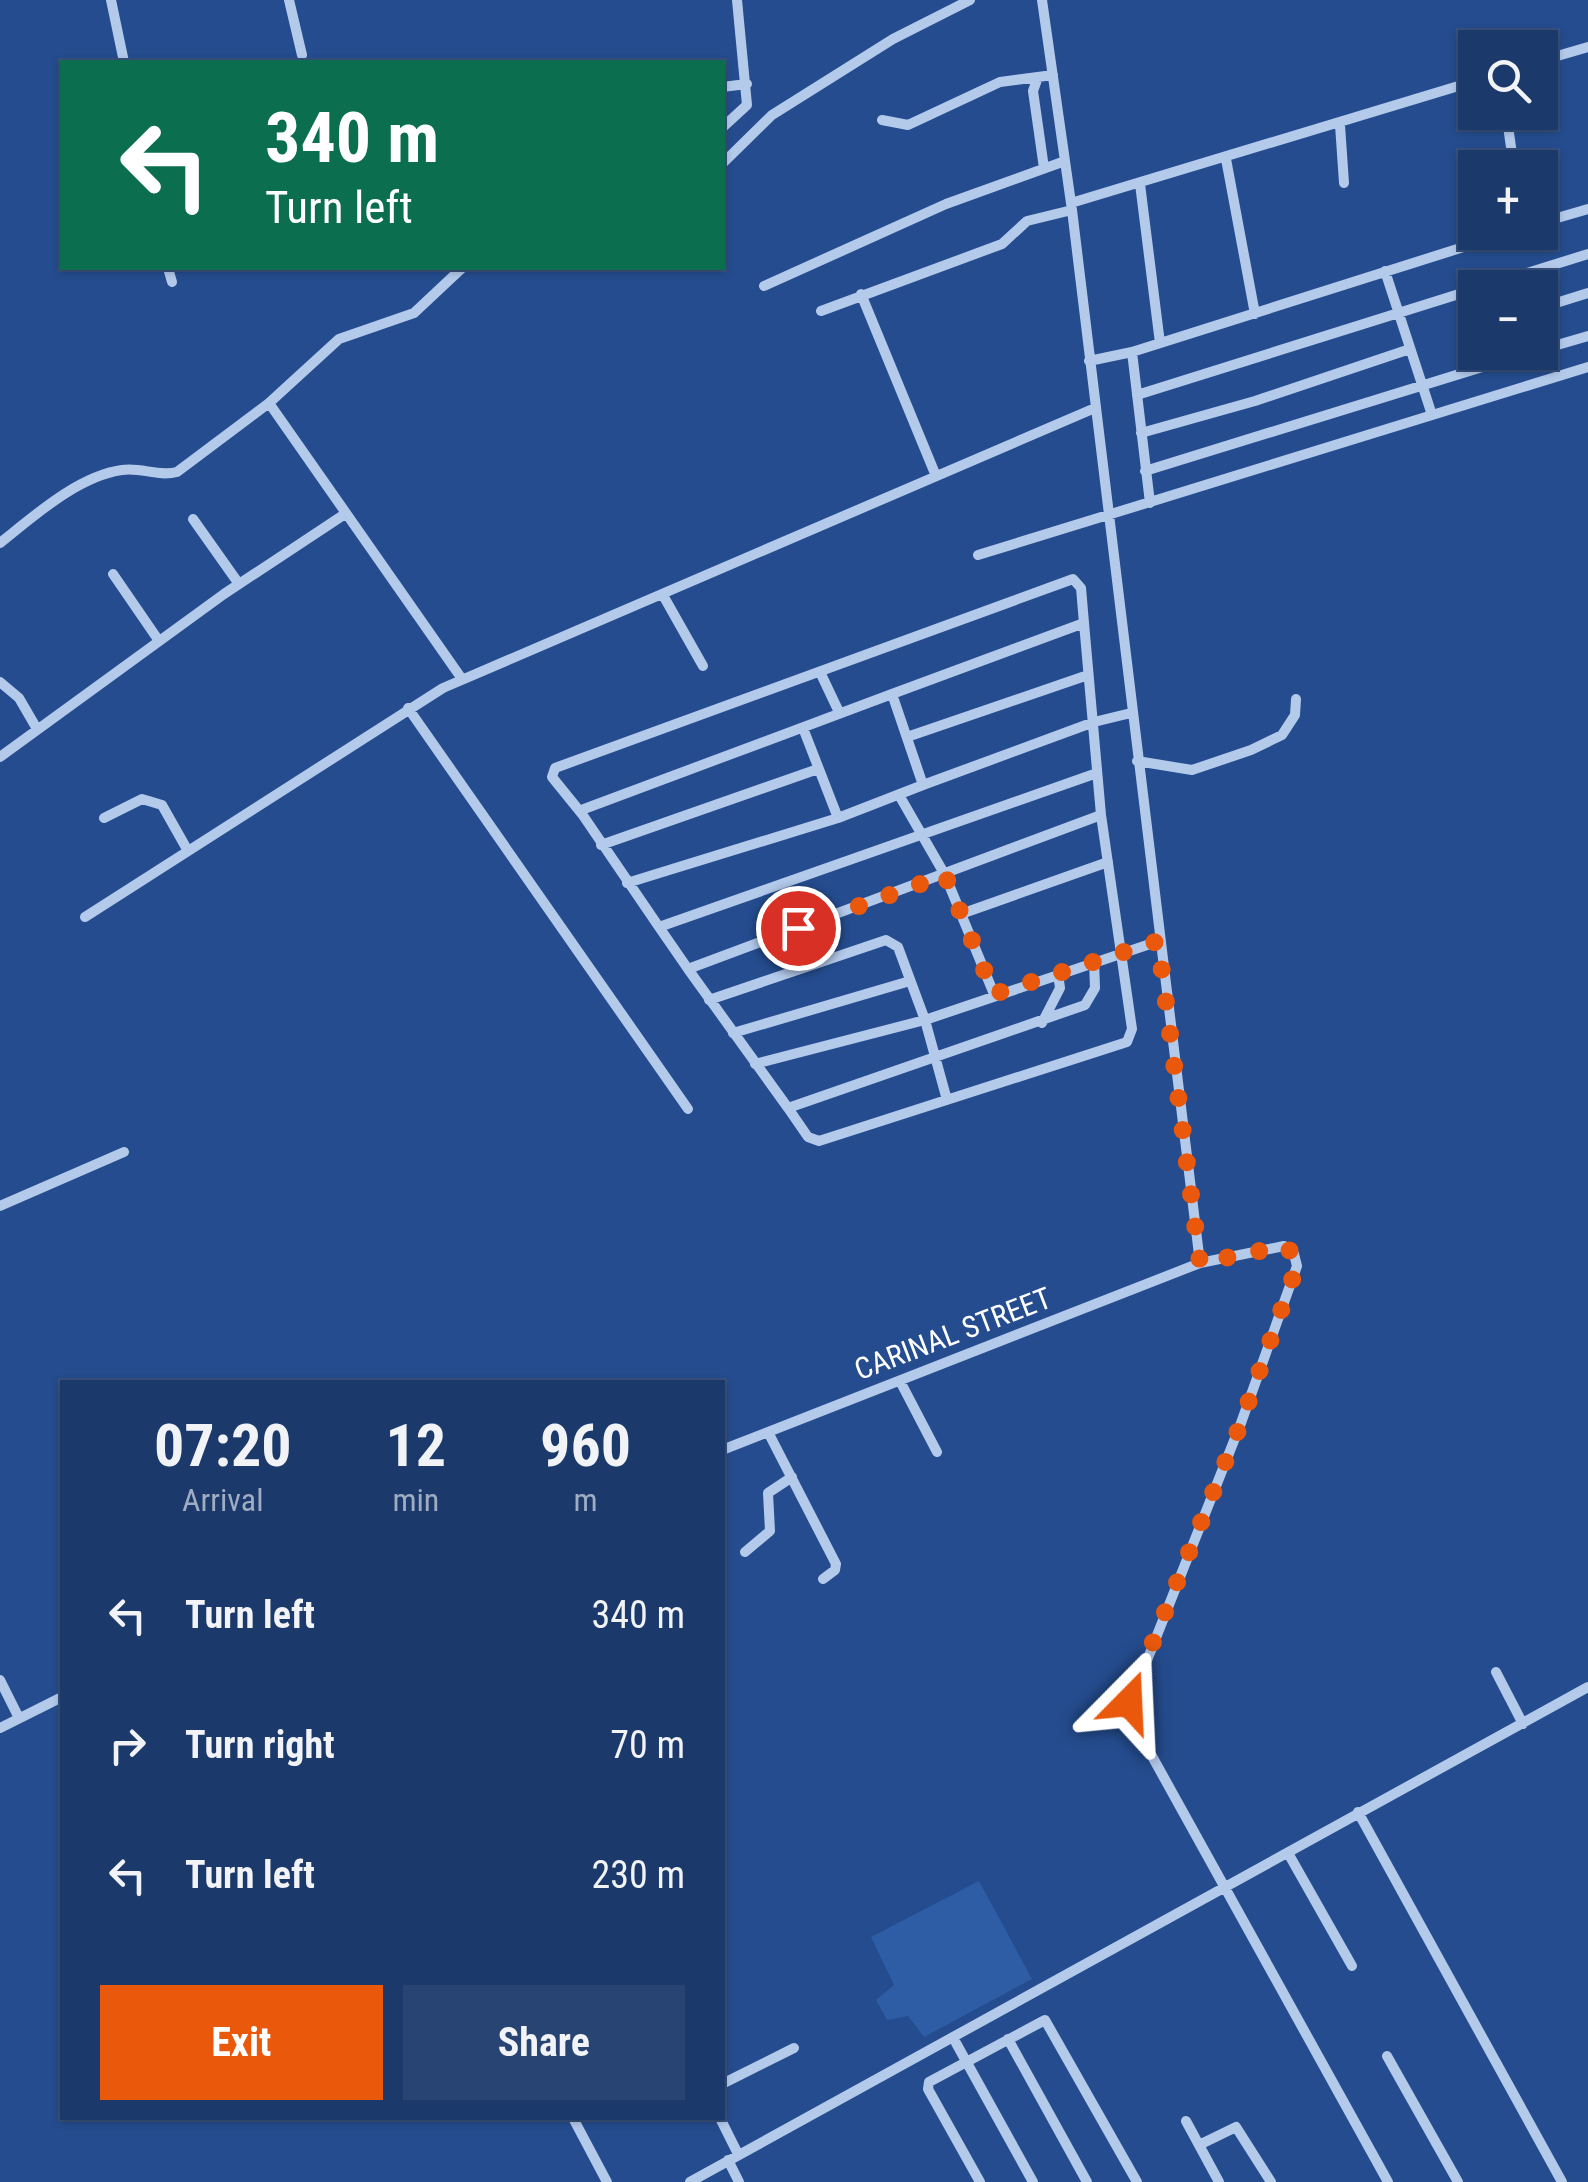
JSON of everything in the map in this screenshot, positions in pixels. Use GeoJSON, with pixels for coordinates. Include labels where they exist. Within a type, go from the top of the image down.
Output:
{"type":"FeatureCollection","features":[{"type":"Feature","properties":{"kind":"street"},"geometry":{"type":"LineString","coordinates":[[111,0],[124,60]]}},
{"type":"Feature","properties":{"kind":"street"},"geometry":{"type":"LineString","coordinates":[[289,0],[302,56]]}},
{"type":"Feature","properties":{"kind":"street"},"geometry":{"type":"LineString","coordinates":[[725,126],[744,112],[747,84],[738,0]]}},
{"type":"Feature","properties":{"kind":"street"},"geometry":{"type":"LineString","coordinates":[[725,161],[772,115],[894,39],[970,0]]}},
{"type":"Feature","properties":{"kind":"street"},"geometry":{"type":"LineString","coordinates":[[1042,0],[1072,206],[1130,714],[1200,1263]]}},
{"type":"Feature","properties":{"kind":"street"},"geometry":{"type":"LineString","coordinates":[[1558,55],[1588,46]]}},
{"type":"Feature","properties":{"kind":"street"},"geometry":{"type":"LineString","coordinates":[[882,120],[908,125],[1000,82],[1052,75]]}},
{"type":"Feature","properties":{"kind":"street"},"geometry":{"type":"LineString","coordinates":[[1038,77],[1033,91],[1044,168]]}},
{"type":"Feature","properties":{"kind":"street"},"geometry":{"type":"LineString","coordinates":[[725,88],[747,84]]}},
{"type":"Feature","properties":{"kind":"street"},"geometry":{"type":"LineString","coordinates":[[820,311],[1002,244],[1028,221],[1458,86]]}},
{"type":"Feature","properties":{"kind":"street"},"geometry":{"type":"LineString","coordinates":[[1340,124],[1344,183]]}},
{"type":"Feature","properties":{"kind":"street"},"geometry":{"type":"LineString","coordinates":[[1226,159],[1254,314]]}},
{"type":"Feature","properties":{"kind":"street"},"geometry":{"type":"LineString","coordinates":[[764,286],[946,204],[1065,160]]}},
{"type":"Feature","properties":{"kind":"street"},"geometry":{"type":"LineString","coordinates":[[1140,184],[1160,344]]}},
{"type":"Feature","properties":{"kind":"street"},"geometry":{"type":"LineString","coordinates":[[1558,218],[1588,208]]}},
{"type":"Feature","properties":{"kind":"street"},"geometry":{"type":"LineString","coordinates":[[1089,361],[1160,344],[1458,248]]}},
{"type":"Feature","properties":{"kind":"street"},"geometry":{"type":"LineString","coordinates":[[1535,270],[1588,254]]}},
{"type":"Feature","properties":{"kind":"street"},"geometry":{"type":"LineString","coordinates":[[169,270],[172,282]]}},
{"type":"Feature","properties":{"kind":"street"},"geometry":{"type":"LineString","coordinates":[[0,541],[55,501],[118,470],[165,476],[177,472],[270,404],[339,338],[414,313],[460,270]]}},
{"type":"Feature","properties":{"kind":"street"},"geometry":{"type":"LineString","coordinates":[[1385,271],[1432,416]]}},
{"type":"Feature","properties":{"kind":"street"},"geometry":{"type":"LineString","coordinates":[[1558,302],[1588,293]]}},
{"type":"Feature","properties":{"kind":"street"},"geometry":{"type":"LineString","coordinates":[[861,294],[936,476]]}},
{"type":"Feature","properties":{"kind":"street"},"geometry":{"type":"LineString","coordinates":[[1137,395],[1458,294]]}},
{"type":"Feature","properties":{"kind":"street"},"geometry":{"type":"LineString","coordinates":[[1558,345],[1588,336]]}},
{"type":"Feature","properties":{"kind":"street"},"geometry":{"type":"LineString","coordinates":[[1141,433],[1410,349]]}},
{"type":"Feature","properties":{"kind":"street"},"geometry":{"type":"LineString","coordinates":[[1132,352],[1150,503]]}},
{"type":"Feature","properties":{"kind":"street"},"geometry":{"type":"LineString","coordinates":[[978,555],[1588,367]]}},
{"type":"Feature","properties":{"kind":"street"},"geometry":{"type":"LineString","coordinates":[[1146,471],[1472,370]]}},
{"type":"Feature","properties":{"kind":"street"},"geometry":{"type":"LineString","coordinates":[[270,404],[462,679]]}},
{"type":"Feature","properties":{"kind":"street"},"geometry":{"type":"LineString","coordinates":[[85,917],[408,708],[462,679],[664,597],[1095,408]]}},
{"type":"Feature","properties":{"kind":"street"},"geometry":{"type":"LineString","coordinates":[[0,757],[158,641],[344,514]]}},
{"type":"Feature","properties":{"kind":"street"},"geometry":{"type":"LineString","coordinates":[[193,518],[239,584]]}},
{"type":"Feature","properties":{"kind":"street"},"geometry":{"type":"LineString","coordinates":[[113,574],[158,641]]}},
{"type":"Feature","properties":{"kind":"street"},"geometry":{"type":"LineString","coordinates":[[1073,579],[1081,588],[1084,624],[1101,815],[1132,1029],[1122,1046],[819,1141],[808,1138],[600,846],[582,814],[552,778],[555,768],[1049,584],[1073,579]]}},
{"type":"Feature","properties":{"kind":"street"},"geometry":{"type":"LineString","coordinates":[[664,597],[703,666]]}},
{"type":"Feature","properties":{"kind":"street"},"geometry":{"type":"LineString","coordinates":[[582,814],[588,806],[1084,624]]}},
{"type":"Feature","properties":{"kind":"street"},"geometry":{"type":"LineString","coordinates":[[820,672],[840,712]]}},
{"type":"Feature","properties":{"kind":"street"},"geometry":{"type":"LineString","coordinates":[[907,737],[1088,675]]}},
{"type":"Feature","properties":{"kind":"street"},"geometry":{"type":"LineString","coordinates":[[0,682],[19,698],[37,729]]}},
{"type":"Feature","properties":{"kind":"street"},"geometry":{"type":"LineString","coordinates":[[892,694],[923,785]]}},
{"type":"Feature","properties":{"kind":"street"},"geometry":{"type":"LineString","coordinates":[[1137,761],[1192,770],[1251,750],[1282,734],[1295,715],[1296,699]]}},
{"type":"Feature","properties":{"kind":"street"},"geometry":{"type":"LineString","coordinates":[[408,708],[688,1109]]}},
{"type":"Feature","properties":{"kind":"street"},"geometry":{"type":"LineString","coordinates":[[627,883],[838,818],[1094,722],[1130,714]]}},
{"type":"Feature","properties":{"kind":"street"},"geometry":{"type":"LineString","coordinates":[[803,728],[838,818]]}},
{"type":"Feature","properties":{"kind":"street"},"geometry":{"type":"LineString","coordinates":[[600,846],[818,769]]}},
{"type":"Feature","properties":{"kind":"street"},"geometry":{"type":"LineString","coordinates":[[659,927],[1097,773]]}},
{"type":"Feature","properties":{"kind":"street"},"geometry":{"type":"LineString","coordinates":[[899,795],[945,875],[994,994]]}},
{"type":"Feature","properties":{"kind":"street"},"geometry":{"type":"LineString","coordinates":[[104,818],[142,799],[162,805],[188,851]]}},
{"type":"Feature","properties":{"kind":"street"},"geometry":{"type":"LineString","coordinates":[[688,969],[1101,815]]}},
{"type":"Feature","properties":{"kind":"street"},"geometry":{"type":"LineString","coordinates":[[961,914],[1108,862]]}},
{"type":"Feature","properties":{"kind":"street"},"geometry":{"type":"LineString","coordinates":[[710,1000],[886,940],[898,947],[947,1100]]}},
{"type":"Feature","properties":{"kind":"street"},"geometry":{"type":"LineString","coordinates":[[756,1064],[924,1020],[1158,941]]}},
{"type":"Feature","properties":{"kind":"street"},"geometry":{"type":"LineString","coordinates":[[788,1108],[1042,1023],[1090,999],[1096,980],[1094,960]]}},
{"type":"Feature","properties":{"kind":"street"},"geometry":{"type":"LineString","coordinates":[[1042,1023],[1060,988],[1058,974]]}},
{"type":"Feature","properties":{"kind":"street"},"geometry":{"type":"LineString","coordinates":[[733,1033],[910,980]]}},
{"type":"Feature","properties":{"kind":"street"},"geometry":{"type":"LineString","coordinates":[[0,1206],[124,1152]]}},
{"type":"Feature","properties":{"kind":"street","name":"CARINAL STREET"},"geometry":{"type":"LineString","coordinates":[[725,1449],[1200,1263],[1284,1246],[1294,1254],[1297,1266],[1241,1423],[1127,1711],[1225,1886]]}},
{"type":"Feature","properties":{"kind":"street"},"geometry":{"type":"LineString","coordinates":[[900,1382],[937,1452]]}},
{"type":"Feature","properties":{"kind":"street"},"geometry":{"type":"LineString","coordinates":[[768,1432],[836,1564],[836,1570],[823,1578]]}},
{"type":"Feature","properties":{"kind":"street"},"geometry":{"type":"LineString","coordinates":[[745,1552],[770,1531],[766,1497],[792,1477]]}},
{"type":"Feature","properties":{"kind":"street"},"geometry":{"type":"LineString","coordinates":[[1496,1672],[1523,1724]]}},
{"type":"Feature","properties":{"kind":"street"},"geometry":{"type":"LineString","coordinates":[[0,1680],[19,1718]]}},
{"type":"Feature","properties":{"kind":"street"},"geometry":{"type":"LineString","coordinates":[[690,2182],[1588,1688]]}},
{"type":"Feature","properties":{"kind":"street"},"geometry":{"type":"LineString","coordinates":[[0,1728],[60,1698]]}},
{"type":"Feature","properties":{"kind":"street"},"geometry":{"type":"LineString","coordinates":[[1358,1812],[1562,2182]]}},
{"type":"Feature","properties":{"kind":"street"},"geometry":{"type":"LineString","coordinates":[[1288,1853],[1352,1966]]}},
{"type":"Feature","properties":{"kind":"street"},"geometry":{"type":"LineString","coordinates":[[1225,1886],[1388,2182]]}},
{"type":"Feature","properties":{"kind":"street"},"geometry":{"type":"LineString","coordinates":[[980,2182],[928,2085],[1040,2020],[1048,2021],[1137,2182]]}},
{"type":"Feature","properties":{"kind":"street"},"geometry":{"type":"LineString","coordinates":[[1008,2039],[1087,2182]]}},
{"type":"Feature","properties":{"kind":"street"},"geometry":{"type":"LineString","coordinates":[[956,2043],[1034,2182]]}},
{"type":"Feature","properties":{"kind":"street"},"geometry":{"type":"LineString","coordinates":[[725,2082],[794,2048]]}},
{"type":"Feature","properties":{"kind":"street"},"geometry":{"type":"LineString","coordinates":[[1388,2056],[1458,2182]]}},
{"type":"Feature","properties":{"kind":"street"},"geometry":{"type":"LineString","coordinates":[[573,2120],[607,2182]]}},
{"type":"Feature","properties":{"kind":"street"},"geometry":{"type":"LineString","coordinates":[[721,2120],[739,2182]]}},
{"type":"Feature","properties":{"kind":"street"},"geometry":{"type":"LineString","coordinates":[[1186,2121],[1219,2182]]}},
{"type":"Feature","properties":{"kind":"street"},"geometry":{"type":"LineString","coordinates":[[1198,2145],[1236,2126],[1271,2182]]}},
{"type":"Feature","properties":{"kind":"shaded area"},"geometry":{"type":"Polygon","coordinates":[[[979,1881],[1032,1979],[924,2037],[908,2016],[887,2020],[876,2000],[894,1985],[871,1937],[979,1881]]]}},
{"type":"Feature","properties":{"kind":"route"},"geometry":{"type":"LineString","coordinates":[[798,928],[945,875],[994,994],[1158,941],[1200,1263],[1264,1247],[1284,1246],[1294,1254],[1297,1266],[1241,1423],[1129,1702]]}}]}
